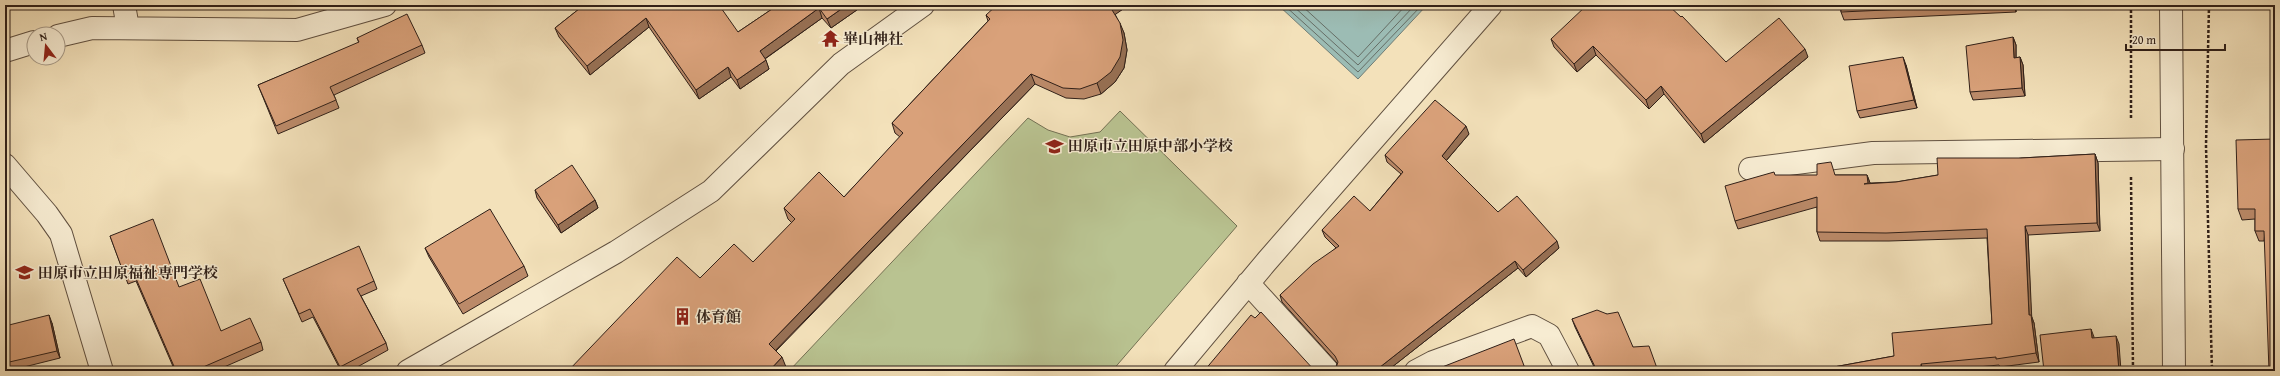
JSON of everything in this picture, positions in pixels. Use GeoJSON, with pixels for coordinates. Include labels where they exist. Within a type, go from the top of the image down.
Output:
{"type":"FeatureCollection","features":[{"type":"Feature","properties":{"kind":"street"},"geometry":{"type":"LineString","coordinates":[[124,5],[128,28]]}},
{"type":"Feature","properties":{"kind":"street"},"geometry":{"type":"LineString","coordinates":[[66,34],[92,28],[296,30],[385,5]]}},
{"type":"Feature","properties":{"kind":"street"},"geometry":{"type":"LineString","coordinates":[[408,371],[616,252],[711,191],[841,64],[923,5]]}},
{"type":"Feature","properties":{"kind":"street"},"geometry":{"type":"LineString","coordinates":[[1175,371],[1248,283],[1491,5]]}},
{"type":"Feature","properties":{"kind":"street"},"geometry":{"type":"LineString","coordinates":[[2171,5],[2174,371]]}},
{"type":"Feature","properties":{"kind":"street"},"geometry":{"type":"LineString","coordinates":[[5,51],[9,48],[26,44]]}},
{"type":"Feature","properties":{"kind":"street"},"geometry":{"type":"LineString","coordinates":[[1750,169],[1873,152],[2172,149]]}},
{"type":"Feature","properties":{"kind":"street"},"geometry":{"type":"LineString","coordinates":[[5,164],[47,214],[61,234],[102,371]]}},
{"type":"Feature","properties":{"kind":"street"},"geometry":{"type":"LineString","coordinates":[[1248,283],[1328,371]]}},
{"type":"Feature","properties":{"kind":"street"},"geometry":{"type":"LineString","coordinates":[[1416,371],[1433,362],[1532,326],[1550,335],[1568,371]]}},
{"type":"Feature","properties":{"kind":"path"},"geometry":{"type":"LineString","coordinates":[[2131,5],[2133,371]]}},
{"type":"Feature","properties":{"kind":"path"},"geometry":{"type":"LineString","coordinates":[[2209,5],[2206,146],[2212,371]]}},
{"type":"Feature","properties":{"kind":"green space"},"geometry":{"type":"Polygon","coordinates":[[[1120,111],[1237,226],[1112,371],[789,371],[1028,118],[1048,130],[1070,137],[1100,132],[1120,111]]]}},
{"type":"Feature","properties":{"kind":"water"},"geometry":{"type":"Polygon","coordinates":[[[1278,5],[1425,5],[1426,6],[1358,79],[1278,5]]]}},
{"type":"Feature","properties":{"kind":"building"},"geometry":{"type":"Polygon","coordinates":[[[584,5],[719,5],[738,32],[778,5],[847,5],[827,19],[819,8],[760,51],[766,60],[737,80],[728,67],[696,90],[646,18],[587,66],[555,28],[584,5]]]}},
{"type":"Feature","properties":{"kind":"building"},"geometry":{"type":"Polygon","coordinates":[[[997,5],[1109,5],[1120,23],[1123,40],[1120,57],[1111,72],[1097,83],[1080,89],[1063,88],[1031,74],[769,344],[782,357],[769,371],[568,371],[677,257],[700,278],[734,244],[753,262],[795,219],[784,208],[819,172],[844,197],[903,133],[892,123],[990,19],[986,15],[997,5]]]}},
{"type":"Feature","properties":{"kind":"building"},"geometry":{"type":"Polygon","coordinates":[[[1587,5],[1668,5],[1681,17],[1682,16],[1726,62],[1779,18],[1805,49],[1701,134],[1661,86],[1646,100],[1593,46],[1574,64],[1551,39],[1587,5]]]}},
{"type":"Feature","properties":{"kind":"building"},"geometry":{"type":"Polygon","coordinates":[[[1841,5],[1997,5],[1841,12],[1841,5]]]}},
{"type":"Feature","properties":{"kind":"building"},"geometry":{"type":"Polygon","coordinates":[[[407,14],[422,45],[330,87],[336,100],[276,126],[258,85],[359,42],[357,38],[407,14]]]}},
{"type":"Feature","properties":{"kind":"building"},"geometry":{"type":"Polygon","coordinates":[[[2013,37],[2014,58],[2020,57],[2022,88],[1970,92],[1966,46],[2013,37]]]}},
{"type":"Feature","properties":{"kind":"building"},"geometry":{"type":"Polygon","coordinates":[[[1903,57],[1914,100],[1857,111],[1849,66],[1903,57]]]}},
{"type":"Feature","properties":{"kind":"building"},"geometry":{"type":"Polygon","coordinates":[[[1435,100],[1466,126],[1442,156],[1498,212],[1517,196],[1557,241],[1523,270],[1515,261],[1375,371],[1335,371],[1338,362],[1335,356],[1280,295],[1313,264],[1339,246],[1322,230],[1354,196],[1370,211],[1403,172],[1385,155],[1435,100]]]}},
{"type":"Feature","properties":{"kind":"building"},"geometry":{"type":"Polygon","coordinates":[[[2275,139],[2275,371],[2269,371],[2264,231],[2255,231],[2255,209],[2238,209],[2236,140],[2275,139]]]}},
{"type":"Feature","properties":{"kind":"building"},"geometry":{"type":"Polygon","coordinates":[[[2095,154],[2097,223],[2025,226],[2029,315],[2031,315],[2036,353],[1996,359],[1996,357],[1921,364],[1921,371],[1812,371],[1894,356],[1892,333],[1992,324],[1987,229],[1886,233],[1817,232],[1817,197],[1735,221],[1725,186],[1774,172],[1775,175],[1817,175],[1817,164],[1831,162],[1835,175],[1867,175],[1868,183],[1864,184],[1896,182],[1938,175],[1937,158],[2021,158],[2095,154]]]}},
{"type":"Feature","properties":{"kind":"building"},"geometry":{"type":"Polygon","coordinates":[[[572,165],[595,200],[558,225],[535,190],[572,165]]]}},
{"type":"Feature","properties":{"kind":"building"},"geometry":{"type":"Polygon","coordinates":[[[490,209],[524,266],[459,304],[425,248],[490,209]]]}},
{"type":"Feature","properties":{"kind":"building"},"geometry":{"type":"Polygon","coordinates":[[[153,219],[179,287],[200,279],[221,331],[250,318],[261,342],[194,371],[176,371],[134,274],[125,277],[110,236],[153,219]]]}},
{"type":"Feature","properties":{"kind":"building"},"geometry":{"type":"Polygon","coordinates":[[[359,246],[374,281],[357,289],[386,343],[340,367],[310,309],[299,314],[283,279],[359,246]]]}},
{"type":"Feature","properties":{"kind":"building"},"geometry":{"type":"Polygon","coordinates":[[[1597,310],[1607,314],[1618,312],[1633,347],[1649,346],[1658,371],[1597,371],[1572,319],[1597,310]]]}},
{"type":"Feature","properties":{"kind":"building"},"geometry":{"type":"Polygon","coordinates":[[[1261,312],[1315,371],[1204,371],[1251,315],[1255,318],[1261,312]]]}},
{"type":"Feature","properties":{"kind":"building"},"geometry":{"type":"Polygon","coordinates":[[[49,315],[57,351],[5,363],[5,326],[49,315]]]}},
{"type":"Feature","properties":{"kind":"building"},"geometry":{"type":"Polygon","coordinates":[[[2091,329],[2092,338],[2116,336],[2119,371],[2044,371],[2040,335],[2091,329]]]}},
{"type":"Feature","properties":{"kind":"building"},"geometry":{"type":"Polygon","coordinates":[[[1514,339],[1526,371],[1432,371],[1514,339]]]}},
{"type":"Feature","properties":{"kind":"building"},"geometry":{"type":"Polygon","coordinates":[[[448,367],[451,371],[441,371],[448,367]]]}},
{"type":"Feature","properties":{"kind":"place","name":"崋山神社"},"geometry":{"type":"Point","coordinates":[830,39]}},
{"type":"Feature","properties":{"kind":"place","name":"田原市立田原中部小学校"},"geometry":{"type":"Point","coordinates":[1055,146]}},
{"type":"Feature","properties":{"kind":"place","name":"田原市立田原福祉専門学校"},"geometry":{"type":"Point","coordinates":[25,273]}},
{"type":"Feature","properties":{"kind":"place","name":"体育館"},"geometry":{"type":"Point","coordinates":[683,317]}}]}
